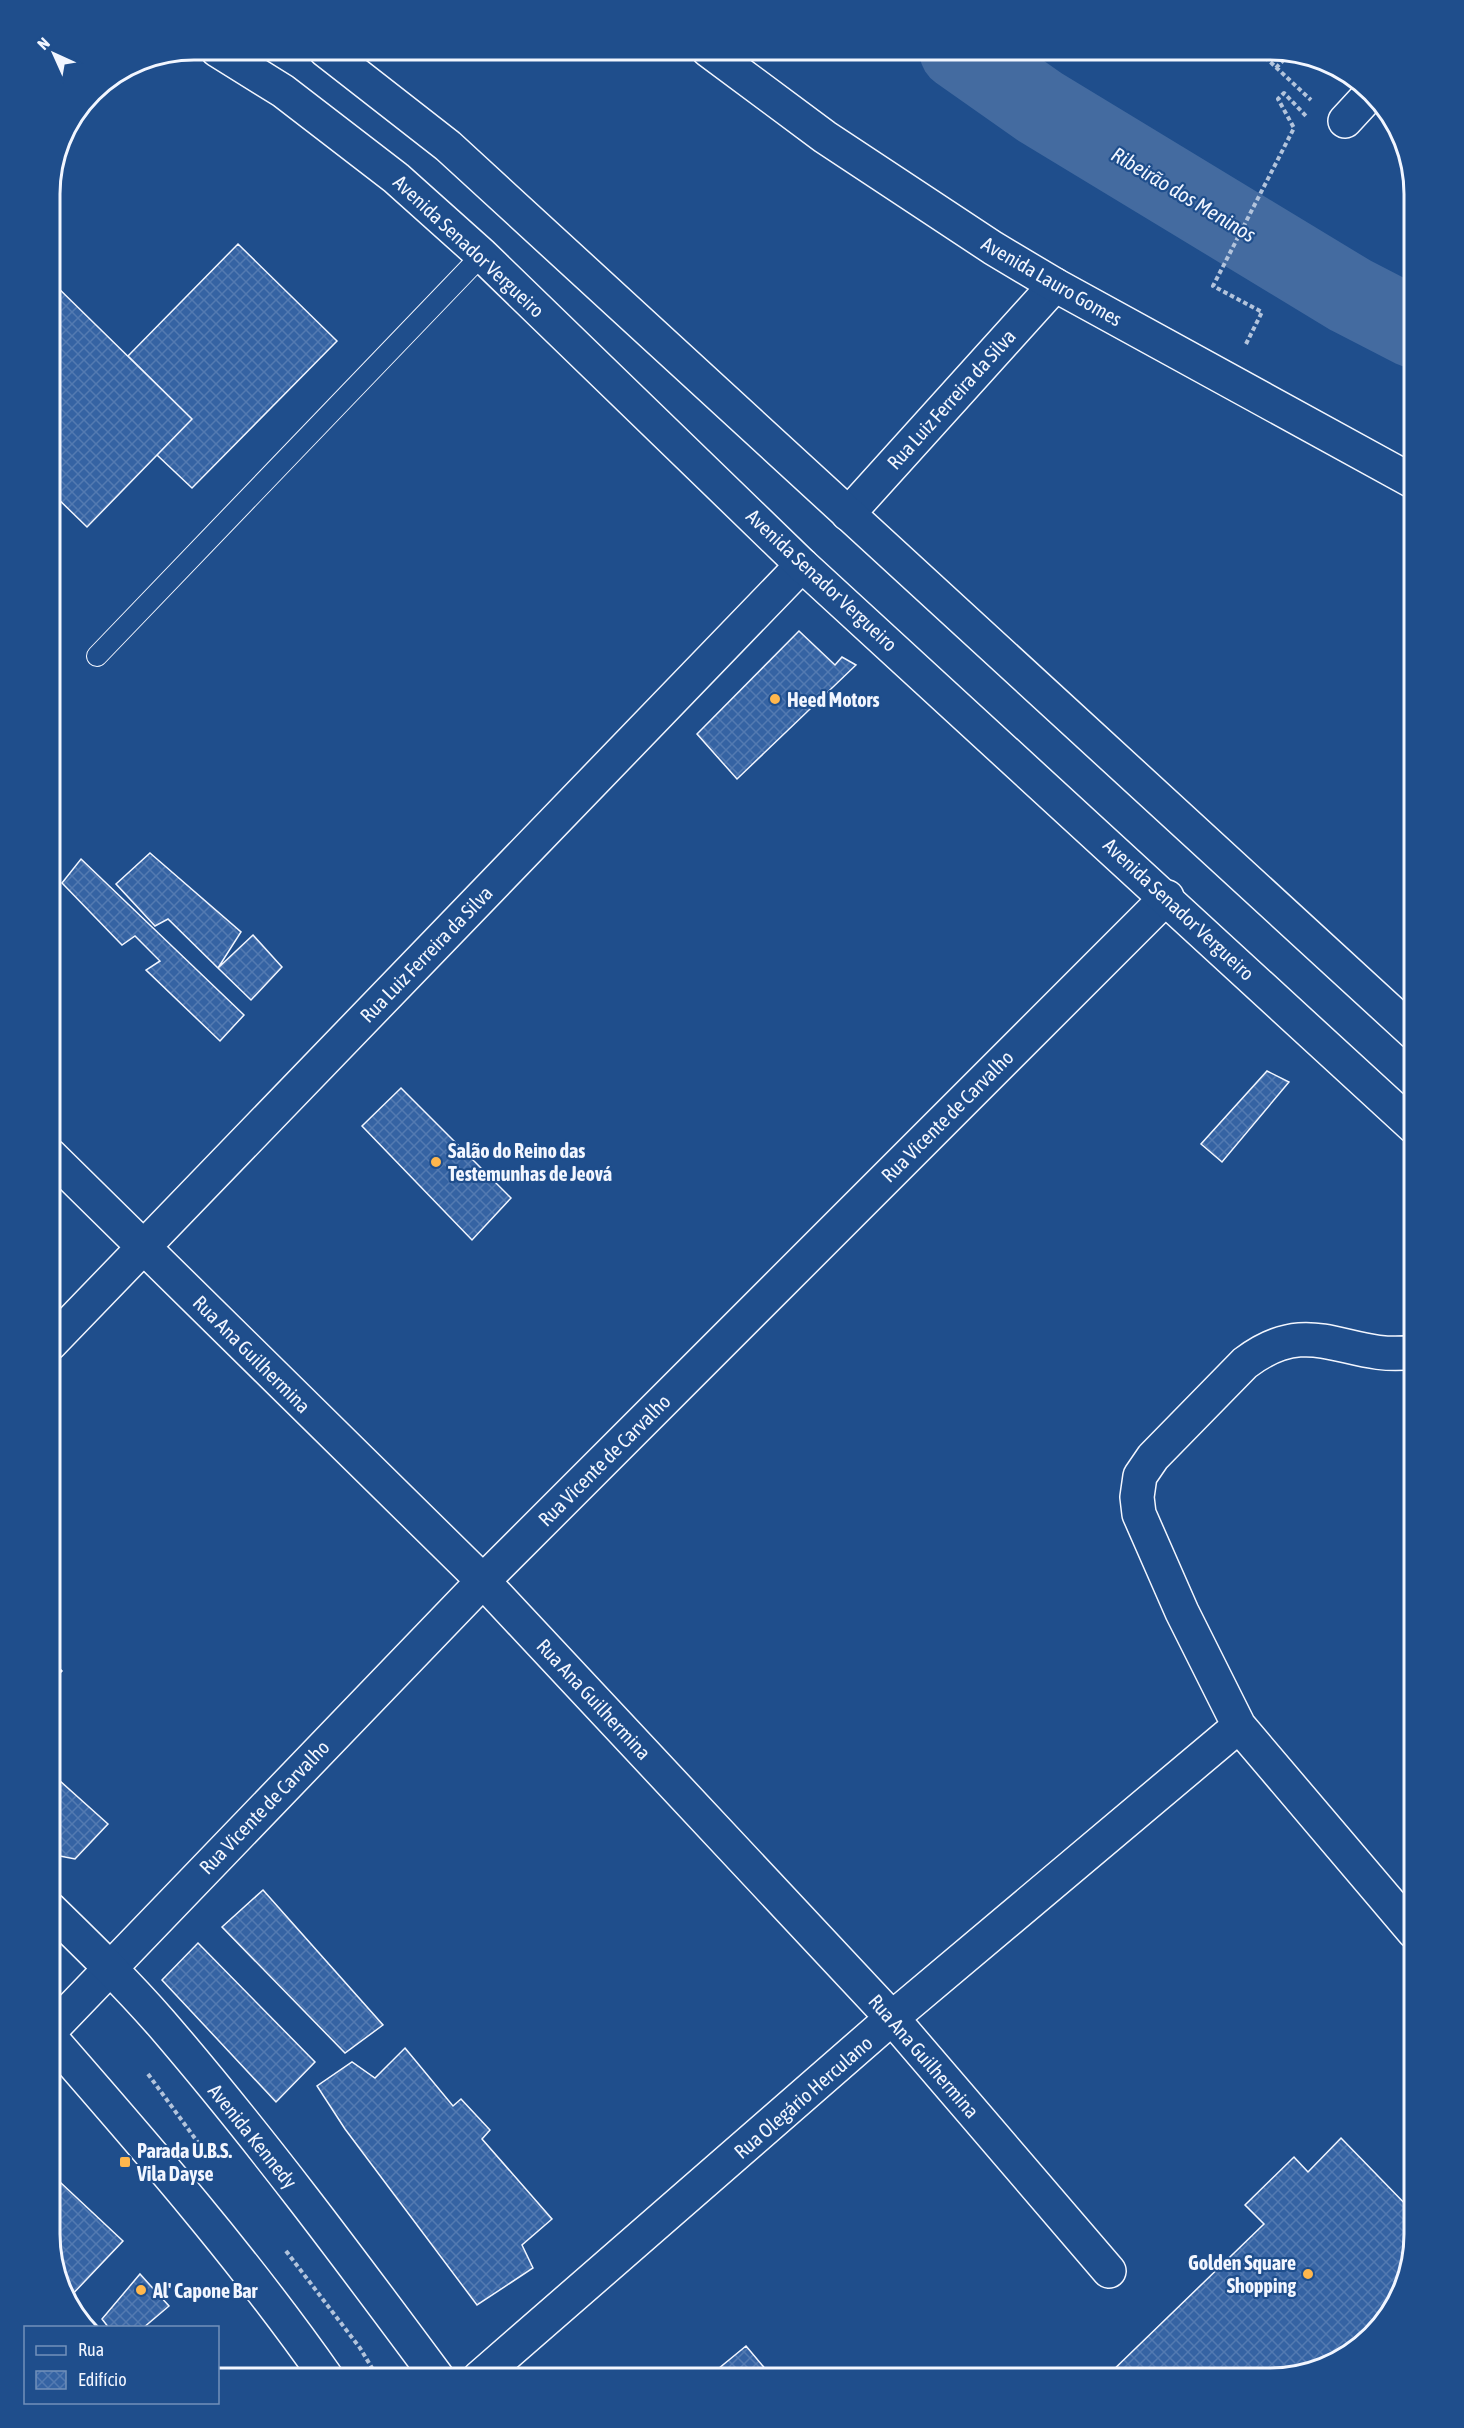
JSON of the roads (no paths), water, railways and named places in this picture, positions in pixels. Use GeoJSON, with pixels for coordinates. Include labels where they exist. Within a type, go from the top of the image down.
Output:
{"type":"FeatureCollection","features":[{"type":"Feature","properties":{"kind":"street","name":"Avenida Senador Vergueiro"},"geometry":{"type":"LineString","coordinates":[[233,60],[283,91],[396,178],[482,255],[802,565],[1167,897],[1404,1118]]}},
{"type":"Feature","properties":{"kind":"street"},"geometry":{"type":"LineString","coordinates":[[338,60],[448,146],[1404,1024]]}},
{"type":"Feature","properties":{"kind":"street","name":"Avenida Lauro Gomes"},"geometry":{"type":"LineString","coordinates":[[721,60],[825,137],[900,188],[1055,285],[1404,477]]}},
{"type":"Feature","properties":{"kind":"street"},"geometry":{"type":"LineString","coordinates":[[1345,121],[1365,100]]}},
{"type":"Feature","properties":{"kind":"street","name":"Rua Luiz Ferreira da Silva"},"geometry":{"type":"LineString","coordinates":[[848,514],[1055,285]]}},
{"type":"Feature","properties":{"kind":"street","name":"Rua Luiz Ferreira da Silva"},"geometry":{"type":"LineString","coordinates":[[60,1334],[802,565]]}},
{"type":"Feature","properties":{"kind":"street","name":"Rua Vicente de Carvalho"},"geometry":{"type":"LineString","coordinates":[[60,2020],[483,1581],[1167,897]]}},
{"type":"Feature","properties":{"kind":"street","name":"Rua Ana Guilhermina"},"geometry":{"type":"LineString","coordinates":[[60,1165],[483,1581],[892,2018],[1109,2271]]}},
{"type":"Feature","properties":{"kind":"street"},"geometry":{"type":"LineString","coordinates":[[1404,1353],[1384,1354],[1317,1338],[1300,1339],[1263,1350],[1245,1363],[1161,1450],[1140,1476],[1137,1497],[1145,1530],[1182,1612],[1239,1726],[1404,1920]]}},
{"type":"Feature","properties":{"kind":"street","name":"Rua Olegário Herculano"},"geometry":{"type":"LineString","coordinates":[[490,2368],[892,2018],[1239,1726]]}},
{"type":"Feature","properties":{"kind":"street","name":"Avenida Kennedy"},"geometry":{"type":"LineString","coordinates":[[60,1919],[160,2022],[249,2128],[430,2368]]}},
{"type":"Feature","properties":{"kind":"street"},"geometry":{"type":"LineString","coordinates":[[60,2049],[142,2143],[276,2305],[320,2368]]}},
{"type":"Feature","properties":{"kind":"lane"},"geometry":{"type":"LineString","coordinates":[[97,656],[482,255]]}},
{"type":"Feature","properties":{"kind":"waterway","name":"Ribeirão dos Meninos"},"geometry":{"type":"LineString","coordinates":[[973,60],[1040,107],[1350,295],[1404,323]]}},
{"type":"Feature","properties":{"kind":"place","name":"Heed Motors"},"geometry":{"type":"Point","coordinates":[775,699]}},
{"type":"Feature","properties":{"kind":"place","name":"Salão do Reino das Testemunhas de Jeová"},"geometry":{"type":"Point","coordinates":[436,1162]}},
{"type":"Feature","properties":{"kind":"place","name":"Parada U.B.S. Vila Dayse"},"geometry":{"type":"Point","coordinates":[125,2162]}},
{"type":"Feature","properties":{"kind":"place","name":"Golden Square Shopping"},"geometry":{"type":"Point","coordinates":[1308,2274]}},
{"type":"Feature","properties":{"kind":"place","name":"Al' Capone Bar"},"geometry":{"type":"Point","coordinates":[141,2290]}}]}
